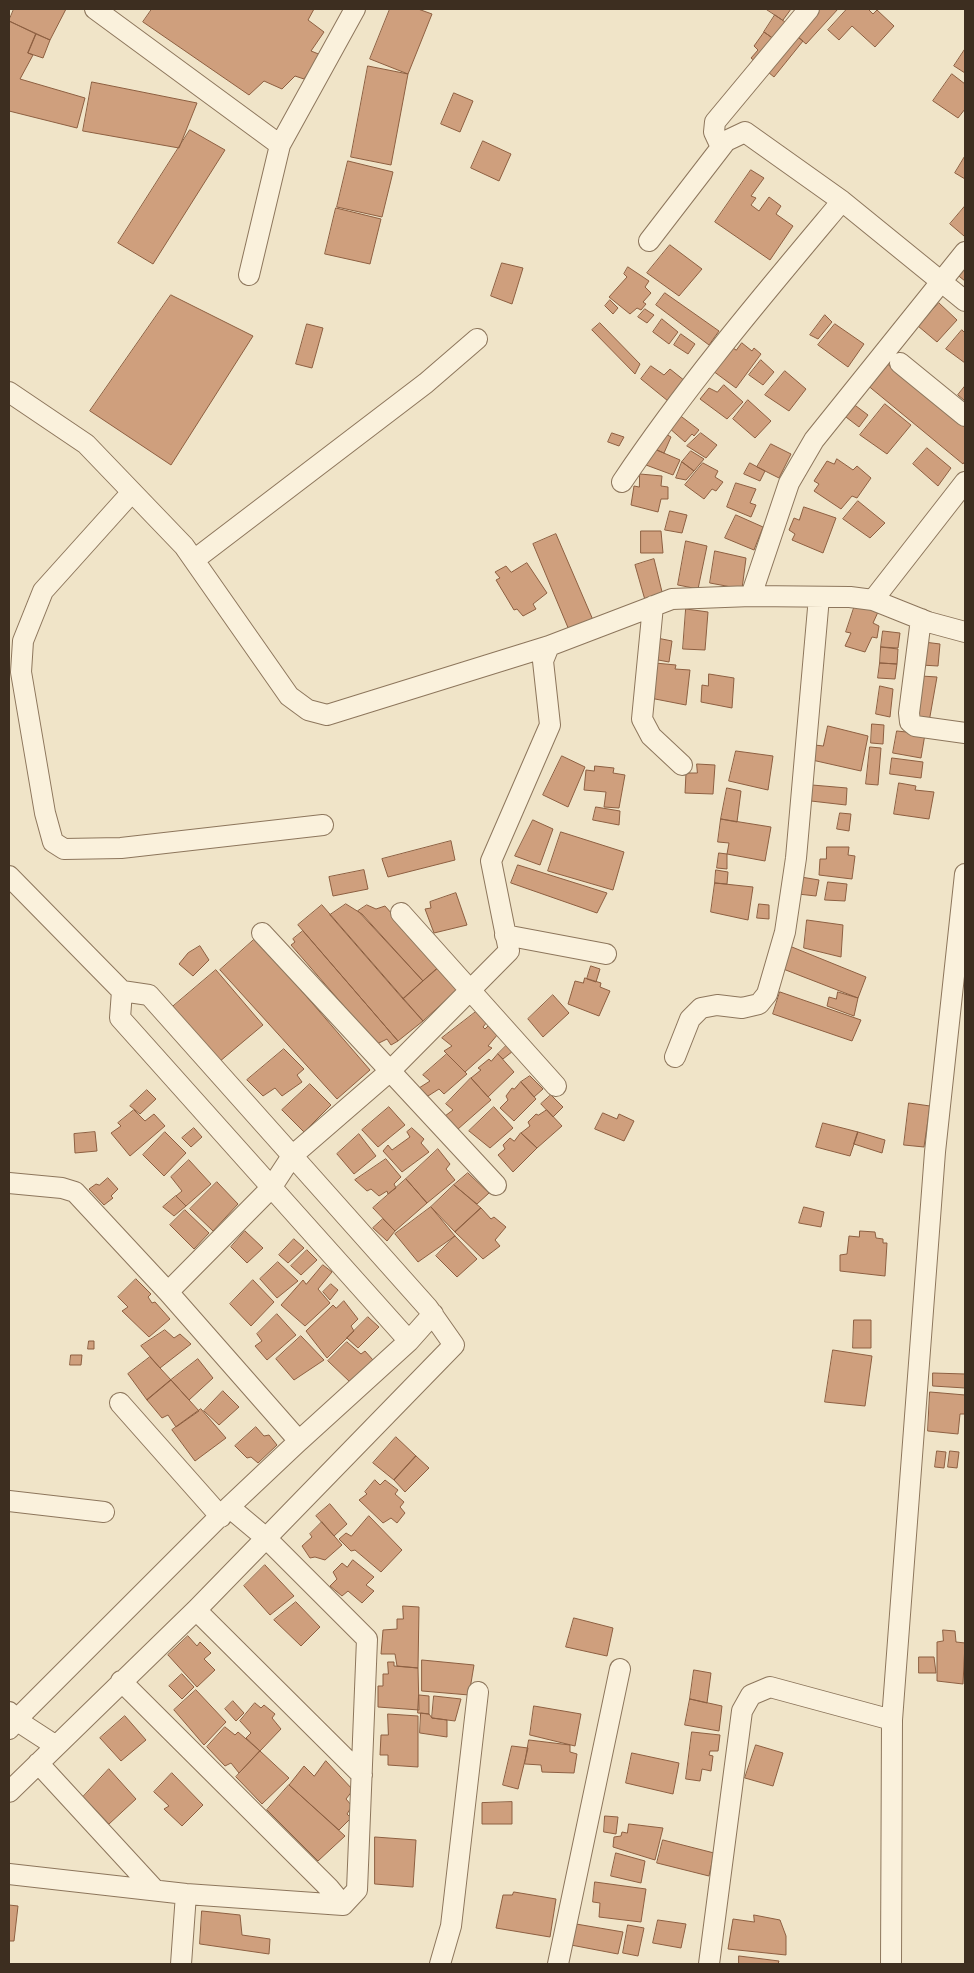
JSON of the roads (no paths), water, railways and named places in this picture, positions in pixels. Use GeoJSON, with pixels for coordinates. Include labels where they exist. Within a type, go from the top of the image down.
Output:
{"type":"FeatureCollection","features":[{"type":"Feature","properties":{"kind":"street"},"geometry":{"type":"LineString","coordinates":[[96,9],[280,145]]}},
{"type":"Feature","properties":{"kind":"street"},"geometry":{"type":"LineString","coordinates":[[249,276],[280,145],[355,9]]}},
{"type":"Feature","properties":{"kind":"street"},"geometry":{"type":"LineString","coordinates":[[721,147],[714,132],[715,122],[809,9]]}},
{"type":"Feature","properties":{"kind":"street"},"geometry":{"type":"LineString","coordinates":[[649,241],[721,147],[726,142],[745,132],[842,201],[965,301]]}},
{"type":"Feature","properties":{"kind":"street"},"geometry":{"type":"LineString","coordinates":[[622,482],[657,429],[708,362],[842,201]]}},
{"type":"Feature","properties":{"kind":"street"},"geometry":{"type":"LineString","coordinates":[[751,596],[788,484],[814,440],[965,252]]}},
{"type":"Feature","properties":{"kind":"street"},"geometry":{"type":"LineString","coordinates":[[194,560],[426,383],[477,339]]}},
{"type":"Feature","properties":{"kind":"street"},"geometry":{"type":"LineString","coordinates":[[900,363],[965,416]]}},
{"type":"Feature","properties":{"kind":"street"},"geometry":{"type":"LineString","coordinates":[[9,392],[86,444],[184,546],[289,696],[308,710],[327,715],[549,646],[672,599],[751,596],[873,600],[921,619],[965,632]]}},
{"type":"Feature","properties":{"kind":"street"},"geometry":{"type":"LineString","coordinates":[[873,600],[965,482]]}},
{"type":"Feature","properties":{"kind":"street"},"geometry":{"type":"LineString","coordinates":[[132,492],[43,591],[23,641],[21,672],[46,813],[53,842],[64,849],[121,848],[323,825]]}},
{"type":"Feature","properties":{"kind":"street"},"geometry":{"type":"LineString","coordinates":[[675,1057],[690,1019],[702,1008],[716,1005],[742,1008],[759,1004],[767,994],[785,932],[796,858],[819,597]]}},
{"type":"Feature","properties":{"kind":"street"},"geometry":{"type":"LineString","coordinates":[[653,606],[642,719],[652,736],[682,765]]}},
{"type":"Feature","properties":{"kind":"street"},"geometry":{"type":"LineString","coordinates":[[921,619],[909,713],[910,722],[915,726],[965,733]]}},
{"type":"Feature","properties":{"kind":"street"},"geometry":{"type":"LineString","coordinates":[[168,1292],[271,1188],[292,1156],[389,1072],[509,951],[491,861],[550,726],[543,661],[549,646]]}},
{"type":"Feature","properties":{"kind":"street"},"geometry":{"type":"LineString","coordinates":[[891,1964],[892,1720],[935,1152],[965,874]]}},
{"type":"Feature","properties":{"kind":"street"},"geometry":{"type":"LineString","coordinates":[[9,876],[122,991],[148,995],[433,1314],[454,1345],[196,1610],[9,1792]]}},
{"type":"Feature","properties":{"kind":"street"},"geometry":{"type":"LineString","coordinates":[[401,913],[556,1086]]}},
{"type":"Feature","properties":{"kind":"street"},"geometry":{"type":"LineString","coordinates":[[262,933],[389,1072],[496,1185]]}},
{"type":"Feature","properties":{"kind":"street"},"geometry":{"type":"LineString","coordinates":[[505,935],[606,954]]}},
{"type":"Feature","properties":{"kind":"street"},"geometry":{"type":"LineString","coordinates":[[122,991],[120,1018],[409,1341]]}},
{"type":"Feature","properties":{"kind":"street"},"geometry":{"type":"LineString","coordinates":[[9,1183],[62,1188],[75,1192],[168,1292],[299,1440]]}},
{"type":"Feature","properties":{"kind":"street"},"geometry":{"type":"LineString","coordinates":[[56,1746],[11,1720],[299,1440],[409,1341],[433,1314]]}},
{"type":"Feature","properties":{"kind":"street"},"geometry":{"type":"LineString","coordinates":[[120,1403],[225,1512],[266,1538],[367,1639],[356,1890],[343,1905]]}},
{"type":"Feature","properties":{"kind":"street"},"geometry":{"type":"LineString","coordinates":[[9,1500],[104,1512]]}},
{"type":"Feature","properties":{"kind":"street"},"geometry":{"type":"LineString","coordinates":[[196,1610],[362,1775]]}},
{"type":"Feature","properties":{"kind":"street"},"geometry":{"type":"LineString","coordinates":[[558,1964],[620,1669]]}},
{"type":"Feature","properties":{"kind":"street"},"geometry":{"type":"LineString","coordinates":[[121,1681],[329,1888],[343,1905]]}},
{"type":"Feature","properties":{"kind":"street"},"geometry":{"type":"LineString","coordinates":[[709,1964],[742,1711],[751,1695],[770,1687],[892,1720]]}},
{"type":"Feature","properties":{"kind":"street"},"geometry":{"type":"LineString","coordinates":[[440,1964],[451,1926],[478,1692]]}},
{"type":"Feature","properties":{"kind":"street"},"geometry":{"type":"LineString","coordinates":[[38,1764],[154,1889]]}},
{"type":"Feature","properties":{"kind":"street"},"geometry":{"type":"LineString","coordinates":[[9,1874],[186,1894],[343,1905]]}},
{"type":"Feature","properties":{"kind":"street"},"geometry":{"type":"LineString","coordinates":[[181,1964],[186,1894]]}}]}
